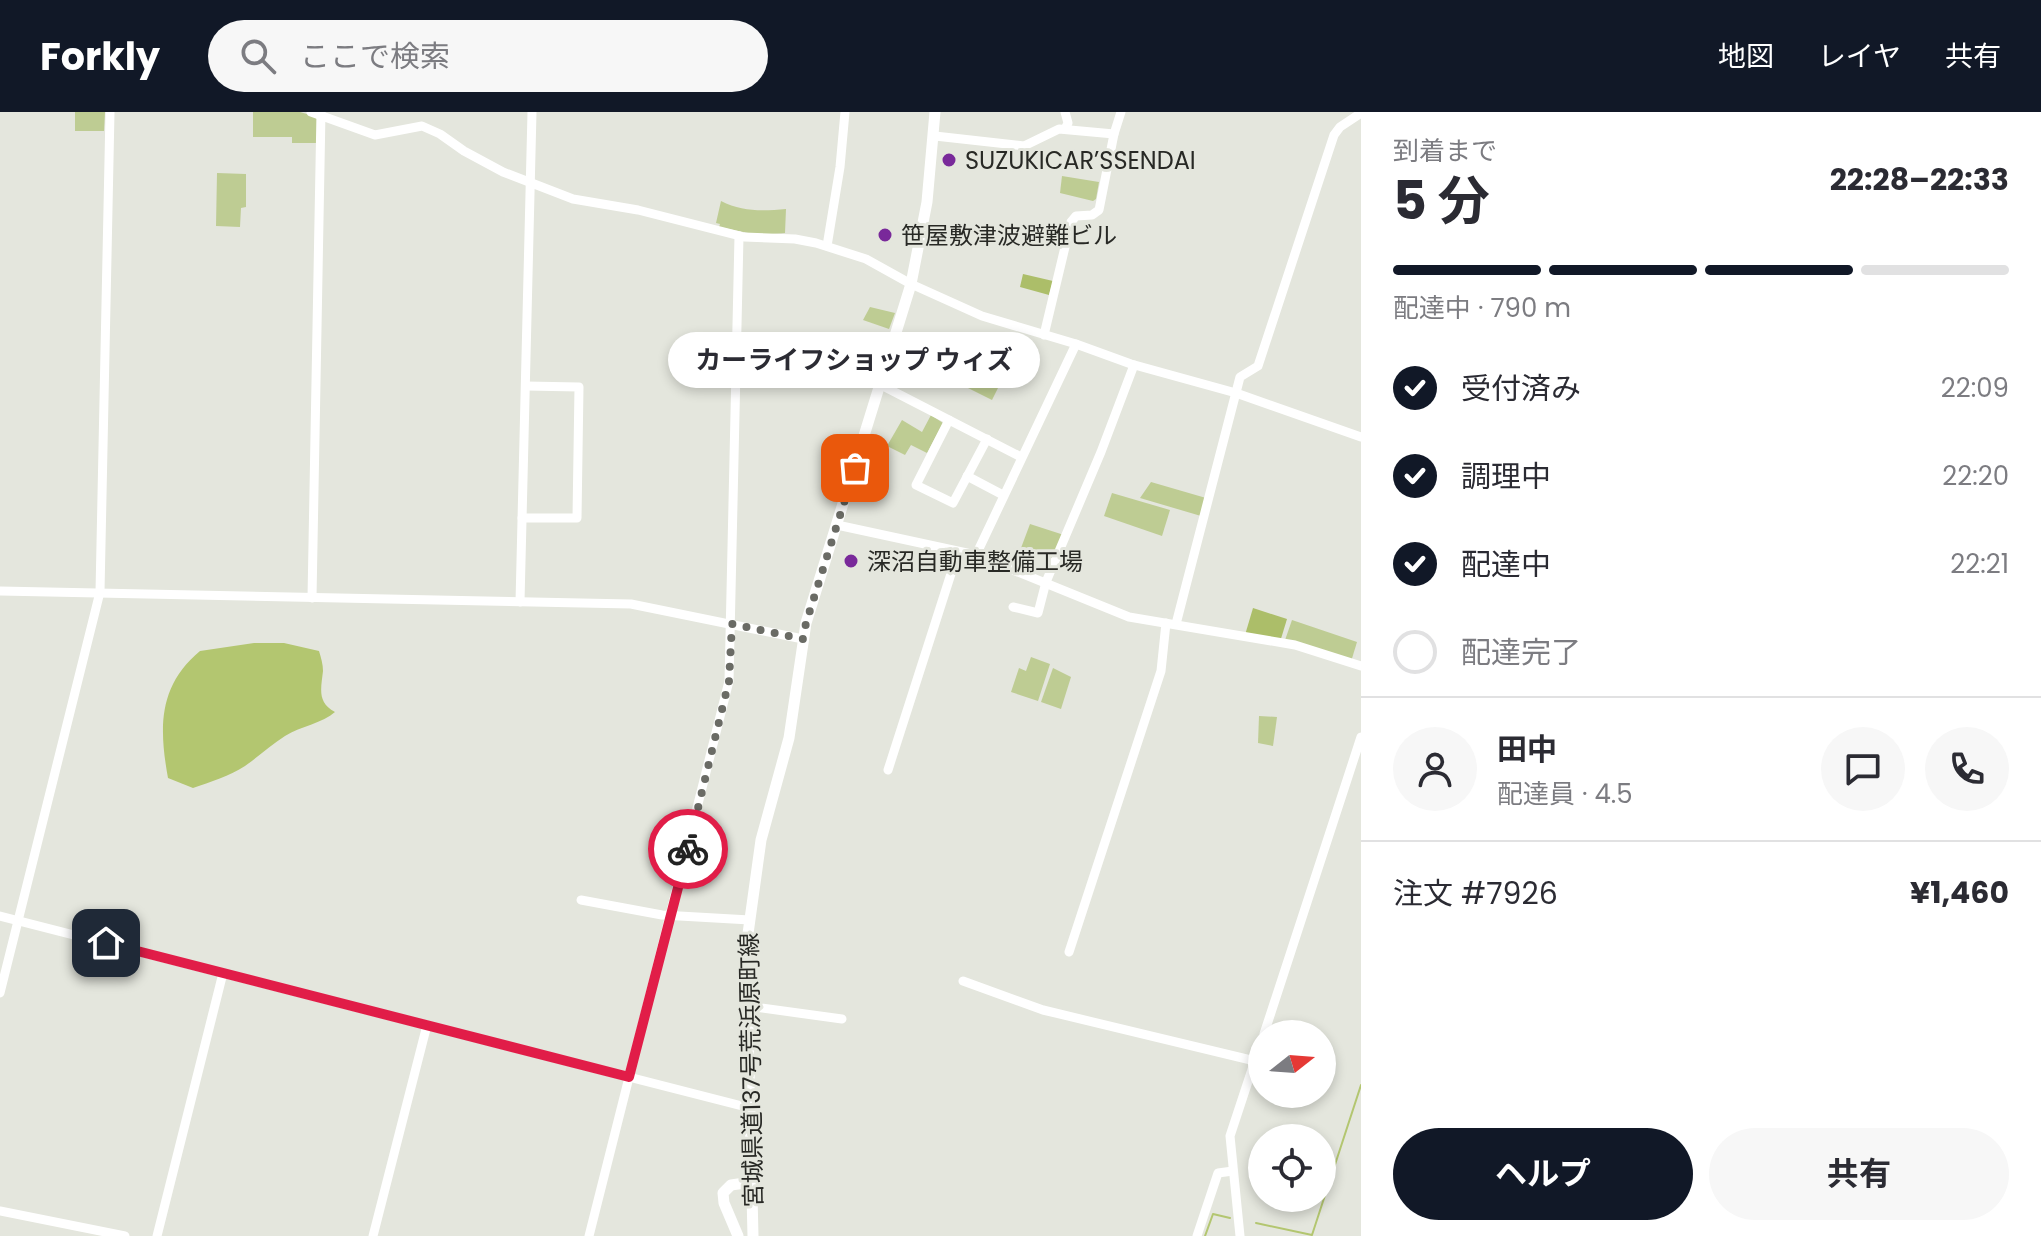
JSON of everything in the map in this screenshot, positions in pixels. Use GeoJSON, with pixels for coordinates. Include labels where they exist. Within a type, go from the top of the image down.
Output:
{"type":"FeatureCollection","features":[{"type":"Feature","properties":{"kind":"main road","name":"宮城県道137号荒浜原町線"},"geometry":{"type":"LineString","coordinates":[[753,1236],[744,920],[765,820],[789,738],[806,623],[911,284],[927,202],[935,112]]}},
{"type":"Feature","properties":{"kind":"main road"},"geometry":{"type":"LineString","coordinates":[[738,1236],[723,1193],[731,1185],[752,1182]]}},
{"type":"Feature","properties":{"kind":"street"},"geometry":{"type":"LineString","coordinates":[[0,993],[100,592],[110,112]]}},
{"type":"Feature","properties":{"kind":"street"},"geometry":{"type":"LineString","coordinates":[[520,602],[532,112]]}},
{"type":"Feature","properties":{"kind":"street"},"geometry":{"type":"LineString","coordinates":[[827,246],[845,112]]}},
{"type":"Feature","properties":{"kind":"street"},"geometry":{"type":"LineString","coordinates":[[1065,112],[1068,123],[1065,129]]}},
{"type":"Feature","properties":{"kind":"street"},"geometry":{"type":"LineString","coordinates":[[1044,335],[1071,222],[1076,216],[1092,215],[1099,210],[1121,112]]}},
{"type":"Feature","properties":{"kind":"street"},"geometry":{"type":"LineString","coordinates":[[1069,952],[1161,671],[1171,623],[1242,373],[1258,366],[1334,135],[1340,127],[1361,113]]}},
{"type":"Feature","properties":{"kind":"street"},"geometry":{"type":"LineString","coordinates":[[312,598],[317,114],[375,135],[422,126],[503,172],[573,199],[638,210],[739,236],[766,240],[795,239],[827,246],[866,259],[911,284],[982,316],[1137,366],[1236,393],[1361,437]]}},
{"type":"Feature","properties":{"kind":"street"},"geometry":{"type":"LineString","coordinates":[[935,136],[1024,146],[1059,129],[1114,134]]}},
{"type":"Feature","properties":{"kind":"street"},"geometry":{"type":"LineString","coordinates":[[589,1236],[729,681],[739,236]]}},
{"type":"Feature","properties":{"kind":"street"},"geometry":{"type":"LineString","coordinates":[[976,555],[1076,344]]}},
{"type":"Feature","properties":{"kind":"street"},"geometry":{"type":"LineString","coordinates":[[1013,607],[1038,613],[1046,582],[1137,366]]}},
{"type":"Feature","properties":{"kind":"street"},"geometry":{"type":"LineString","coordinates":[[881,385],[1021,457]]}},
{"type":"Feature","properties":{"kind":"street"},"geometry":{"type":"LineString","coordinates":[[522,518],[577,518],[579,387],[526,386]]}},
{"type":"Feature","properties":{"kind":"street"},"geometry":{"type":"LineString","coordinates":[[949,420],[916,485],[953,503],[987,439]]}},
{"type":"Feature","properties":{"kind":"street"},"geometry":{"type":"LineString","coordinates":[[967,476],[1003,495]]}},
{"type":"Feature","properties":{"kind":"street"},"geometry":{"type":"LineString","coordinates":[[837,525],[976,555],[1116,612],[1295,645],[1361,666]]}},
{"type":"Feature","properties":{"kind":"street"},"geometry":{"type":"LineString","coordinates":[[888,770],[958,552]]}},
{"type":"Feature","properties":{"kind":"street"},"geometry":{"type":"LineString","coordinates":[[0,591],[631,604],[803,639]]}},
{"type":"Feature","properties":{"kind":"street"},"geometry":{"type":"LineString","coordinates":[[1268,1020],[1361,737]]}},
{"type":"Feature","properties":{"kind":"street"},"geometry":{"type":"LineString","coordinates":[[581,900],[660,915],[744,920]]}},
{"type":"Feature","properties":{"kind":"street"},"geometry":{"type":"LineString","coordinates":[[0,916],[750,1108]]}},
{"type":"Feature","properties":{"kind":"street"},"geometry":{"type":"LineString","coordinates":[[157,1236],[223,973]]}},
{"type":"Feature","properties":{"kind":"street"},"geometry":{"type":"LineString","coordinates":[[963,981],[1043,1010],[1248,1059]]}},
{"type":"Feature","properties":{"kind":"street"},"geometry":{"type":"LineString","coordinates":[[747,1006],[842,1019]]}},
{"type":"Feature","properties":{"kind":"street"},"geometry":{"type":"LineString","coordinates":[[373,1236],[427,1025]]}},
{"type":"Feature","properties":{"kind":"street"},"geometry":{"type":"LineString","coordinates":[[1240,1236],[1230,1136],[1248,1082]]}},
{"type":"Feature","properties":{"kind":"street"},"geometry":{"type":"LineString","coordinates":[[1197,1236],[1218,1173],[1233,1171]]}},
{"type":"Feature","properties":{"kind":"street"},"geometry":{"type":"LineString","coordinates":[[0,1211],[125,1236]]}},
{"type":"Feature","properties":{"kind":"shaded area"},"geometry":{"type":"Polygon","coordinates":[[[75,112],[105,112],[104,131],[75,131],[75,112]]]}},
{"type":"Feature","properties":{"kind":"shaded area"},"geometry":{"type":"Polygon","coordinates":[[[253,112],[300,112],[317,117],[317,143],[292,143],[292,137],[253,137],[253,112]]]}},
{"type":"Feature","properties":{"kind":"shaded area"},"geometry":{"type":"Polygon","coordinates":[[[217,173],[246,174],[246,207],[241,208],[240,227],[216,226],[217,173]]]}},
{"type":"Feature","properties":{"kind":"shaded area"},"geometry":{"type":"Polygon","coordinates":[[[1062,176],[1099,182],[1096,199],[1093,201],[1060,193],[1062,176]]]}},
{"type":"Feature","properties":{"kind":"shaded area"},"geometry":{"type":"Polygon","coordinates":[[[721,201],[745,209],[786,209],[785,233],[758,235],[719,227],[720,224],[716,223],[721,201]]]}},
{"type":"Feature","properties":{"kind":"shaded area"},"geometry":{"type":"Polygon","coordinates":[[[1023,274],[1053,281],[1049,295],[1020,287],[1023,274]]]}},
{"type":"Feature","properties":{"kind":"shaded area"},"geometry":{"type":"Polygon","coordinates":[[[870,307],[895,313],[889,329],[863,320],[870,307]]]}},
{"type":"Feature","properties":{"kind":"shaded area"},"geometry":{"type":"Polygon","coordinates":[[[975,374],[999,386],[992,400],[968,388],[975,374]]]}},
{"type":"Feature","properties":{"kind":"shaded area"},"geometry":{"type":"Polygon","coordinates":[[[931,415],[943,423],[927,453],[911,445],[905,455],[887,446],[902,420],[922,432],[931,415]]]}},
{"type":"Feature","properties":{"kind":"shaded area"},"geometry":{"type":"Polygon","coordinates":[[[1151,482],[1206,498],[1201,516],[1140,498],[1151,482]]]}},
{"type":"Feature","properties":{"kind":"shaded area"},"geometry":{"type":"Polygon","coordinates":[[[1112,493],[1170,510],[1162,536],[1104,516],[1112,493]]]}},
{"type":"Feature","properties":{"kind":"shaded area"},"geometry":{"type":"Polygon","coordinates":[[[1030,524],[1064,535],[1054,559],[1021,548],[1030,524]]]}},
{"type":"Feature","properties":{"kind":"shaded area"},"geometry":{"type":"Polygon","coordinates":[[[1253,608],[1287,619],[1280,642],[1245,635],[1253,608]]]}},
{"type":"Feature","properties":{"kind":"shaded area"},"geometry":{"type":"Polygon","coordinates":[[[1292,620],[1357,642],[1350,665],[1284,643],[1292,620]]]}},
{"type":"Feature","properties":{"kind":"shaded area"},"geometry":{"type":"Polygon","coordinates":[[[254,643],[284,643],[319,651],[323,668],[323,699],[335,712],[285,736],[233,773],[193,788],[168,778],[163,725],[169,693],[176,679],[200,651],[254,643]]]}},
{"type":"Feature","properties":{"kind":"shaded area"},"geometry":{"type":"Polygon","coordinates":[[[1031,657],[1050,664],[1038,701],[1011,692],[1019,668],[1026,671],[1031,657]]]}},
{"type":"Feature","properties":{"kind":"shaded area"},"geometry":{"type":"Polygon","coordinates":[[[1053,668],[1071,677],[1061,709],[1041,702],[1053,668]]]}},
{"type":"Feature","properties":{"kind":"shaded area"},"geometry":{"type":"Polygon","coordinates":[[[1259,716],[1277,717],[1273,746],[1258,743],[1259,716]]]}},
{"type":"Feature","properties":{"kind":"waterway"},"geometry":{"type":"LineString","coordinates":[[1256,1223],[1312,1235],[1361,1085]]}},
{"type":"Feature","properties":{"kind":"waterway"},"geometry":{"type":"LineString","coordinates":[[1205,1236],[1213,1214],[1230,1218]]}},
{"type":"Feature","properties":{"kind":"way so far"},"geometry":{"type":"LineString","coordinates":[[688,849],[729,681],[732,624],[803,639],[855,468]]}},
{"type":"Feature","properties":{"kind":"place","name":"SUZUKICAR’SSENDAI"},"geometry":{"type":"Point","coordinates":[949,160]}},
{"type":"Feature","properties":{"kind":"place","name":"笹屋敷津波避難ビル"},"geometry":{"type":"Point","coordinates":[885,235]}},
{"type":"Feature","properties":{"kind":"place","name":"カーライフショップ ウィズ"},"geometry":{"type":"Point","coordinates":[855,468]}},
{"type":"Feature","properties":{"kind":"place","name":"深沼自動車整備工場"},"geometry":{"type":"Point","coordinates":[851,561]}},
{"type":"Feature","properties":{"kind":"route"},"geometry":{"type":"LineString","coordinates":[[106,943],[629,1077],[688,849]]}}]}
